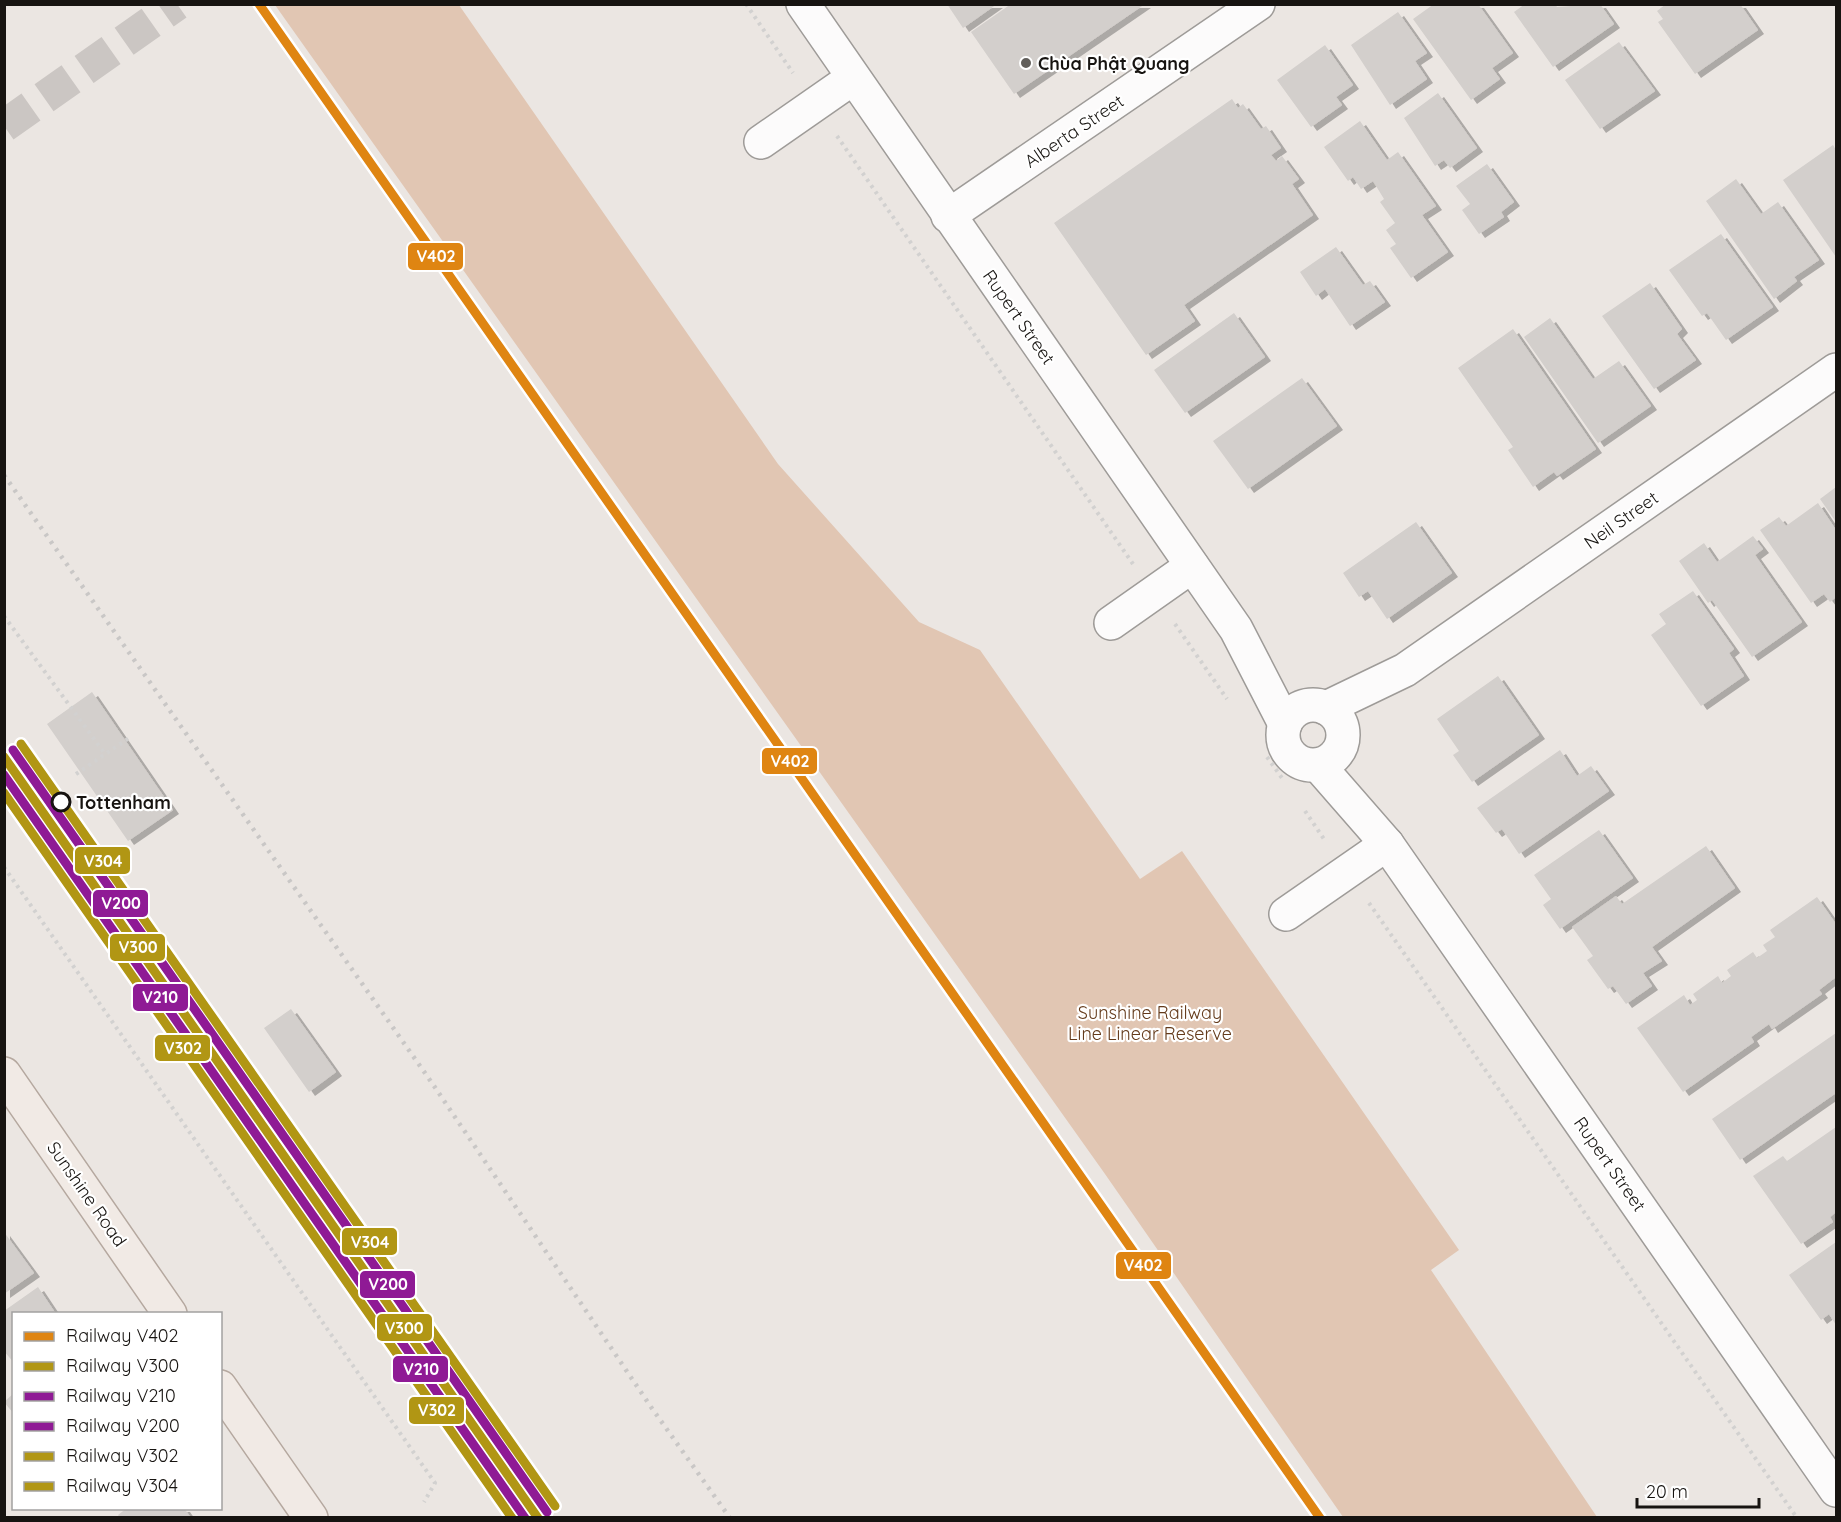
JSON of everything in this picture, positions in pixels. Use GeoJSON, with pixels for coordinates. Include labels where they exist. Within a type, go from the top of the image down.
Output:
{"type":"FeatureCollection","features":[{"type":"Feature","properties":{"kind":"main road","name":"Sunshine Road"},"geometry":{"type":"LineString","coordinates":[[4,1074],[169,1312]]}},
{"type":"Feature","properties":{"kind":"main road"},"geometry":{"type":"LineString","coordinates":[[222,1390],[311,1518]]}},
{"type":"Feature","properties":{"kind":"street","name":"Rupert Street"},"geometry":{"type":"LineString","coordinates":[[803,4],[1236,629],[1307,713]]}},
{"type":"Feature","properties":{"kind":"street","name":"Alberta Street"},"geometry":{"type":"LineString","coordinates":[[948,216],[1258,4]]}},
{"type":"Feature","properties":{"kind":"street"},"geometry":{"type":"LineString","coordinates":[[761,142],[854,78]]}},
{"type":"Feature","properties":{"kind":"street","name":"Neil Street"},"geometry":{"type":"LineString","coordinates":[[1307,713],[1405,670],[1836,370]]}},
{"type":"Feature","properties":{"kind":"street"},"geometry":{"type":"LineString","coordinates":[[1111,624],[1192,566]]}},
{"type":"Feature","properties":{"kind":"street","name":"Neil Street"},"geometry":{"type":"LineString","coordinates":[[1333,750],[1405,670]]}},
{"type":"Feature","properties":{"kind":"street"},"geometry":{"type":"LineString","coordinates":[[1307,713],[1338,720],[1333,750],[1300,762],[1287,750],[1283,733],[1307,713]]}},
{"type":"Feature","properties":{"kind":"street","name":"Rupert Street"},"geometry":{"type":"LineString","coordinates":[[1333,750],[1385,841],[1836,1490]]}},
{"type":"Feature","properties":{"kind":"street"},"geometry":{"type":"LineString","coordinates":[[1286,914],[1385,841]]}},
{"type":"Feature","properties":{"kind":"path"},"geometry":{"type":"LineString","coordinates":[[4,616],[105,754]]}},
{"type":"Feature","properties":{"kind":"path"},"geometry":{"type":"LineString","coordinates":[[76,774],[129,738]]}},
{"type":"Feature","properties":{"kind":"path"},"geometry":{"type":"LineString","coordinates":[[4,867],[435,1483],[424,1502]]}},
{"type":"Feature","properties":{"kind":"green space","name":"Sunshine Railway Line Linear Reserve"},"geometry":{"type":"Polygon","coordinates":[[[275,5],[459,5],[778,464],[919,622],[980,650],[1140,879],[1182,851],[1459,1250],[1431,1270],[1597,1517],[1343,1517],[1105,1174],[275,5]]]}},
{"type":"Feature","properties":{"kind":"building"},"geometry":{"type":"Polygon","coordinates":[[[947,4],[997,4],[963,28],[947,4]]]}},
{"type":"Feature","properties":{"kind":"building","name":"Chùa Phật Quang"},"geometry":{"type":"Polygon","coordinates":[[[1011,4],[1145,4],[1014,94],[971,32],[1011,4]]]}},
{"type":"Feature","properties":{"kind":"building"},"geometry":{"type":"Polygon","coordinates":[[[1434,4],[1478,4],[1513,53],[1492,68],[1500,79],[1471,100],[1413,19],[1434,4]]]}},
{"type":"Feature","properties":{"kind":"building"},"geometry":{"type":"Polygon","coordinates":[[[1525,4],[1555,4],[1557,7],[1600,4],[1614,24],[1553,67],[1514,12],[1525,4]]]}},
{"type":"Feature","properties":{"kind":"building"},"geometry":{"type":"Polygon","coordinates":[[[1666,4],[1740,4],[1758,30],[1695,74],[1658,22],[1663,19],[1657,11],[1666,4]]]}},
{"type":"Feature","properties":{"kind":"building"},"geometry":{"type":"Polygon","coordinates":[[[1398,12],[1427,53],[1415,61],[1427,79],[1390,105],[1351,45],[1398,12]]]}},
{"type":"Feature","properties":{"kind":"building"},"geometry":{"type":"Polygon","coordinates":[[[1619,42],[1655,91],[1600,129],[1565,80],[1619,42]]]}},
{"type":"Feature","properties":{"kind":"building"},"geometry":{"type":"Polygon","coordinates":[[[1325,45],[1353,85],[1336,97],[1342,105],[1311,127],[1277,80],[1325,45]]]}},
{"type":"Feature","properties":{"kind":"building"},"geometry":{"type":"Polygon","coordinates":[[[1438,93],[1477,148],[1450,168],[1444,160],[1435,166],[1404,118],[1438,93]]]}},
{"type":"Feature","properties":{"kind":"building"},"geometry":{"type":"Polygon","coordinates":[[[1232,99],[1238,108],[1243,104],[1261,129],[1266,126],[1281,148],[1271,155],[1276,161],[1282,156],[1299,179],[1292,184],[1313,215],[1184,305],[1195,321],[1146,355],[1054,223],[1232,99]]]}},
{"type":"Feature","properties":{"kind":"building"},"geometry":{"type":"Polygon","coordinates":[[[1360,121],[1387,160],[1398,152],[1436,206],[1422,215],[1448,252],[1411,278],[1390,248],[1396,244],[1386,230],[1395,223],[1380,202],[1384,199],[1373,181],[1361,189],[1353,177],[1348,181],[1324,147],[1360,121]]]}},
{"type":"Feature","properties":{"kind":"building"},"geometry":{"type":"Polygon","coordinates":[[[1833,145],[1836,150],[1836,257],[1783,180],[1833,145]]]}},
{"type":"Feature","properties":{"kind":"building"},"geometry":{"type":"Polygon","coordinates":[[[1487,164],[1514,202],[1501,212],[1504,217],[1479,234],[1462,210],[1470,204],[1456,186],[1487,164]]]}},
{"type":"Feature","properties":{"kind":"building"},"geometry":{"type":"Polygon","coordinates":[[[1736,179],[1761,214],[1778,202],[1819,260],[1794,277],[1797,281],[1774,299],[1706,201],[1736,179]]]}},
{"type":"Feature","properties":{"kind":"building"},"geometry":{"type":"Polygon","coordinates":[[[1721,234],[1773,307],[1726,340],[1707,313],[1702,316],[1669,270],[1721,234]]]}},
{"type":"Feature","properties":{"kind":"building"},"geometry":{"type":"Polygon","coordinates":[[[1336,247],[1363,285],[1370,281],[1385,302],[1350,326],[1325,289],[1316,296],[1300,272],[1336,247]]]}},
{"type":"Feature","properties":{"kind":"building"},"geometry":{"type":"Polygon","coordinates":[[[1650,283],[1682,329],[1677,334],[1696,360],[1654,389],[1602,316],[1650,283]]]}},
{"type":"Feature","properties":{"kind":"building"},"geometry":{"type":"Polygon","coordinates":[[[1234,313],[1265,357],[1185,413],[1154,370],[1234,313]]]}},
{"type":"Feature","properties":{"kind":"building"},"geometry":{"type":"Polygon","coordinates":[[[1550,318],[1593,379],[1619,361],[1651,406],[1598,443],[1524,337],[1550,318]]]}},
{"type":"Feature","properties":{"kind":"building"},"geometry":{"type":"Polygon","coordinates":[[[1513,329],[1596,449],[1557,476],[1554,472],[1533,487],[1508,450],[1513,447],[1458,368],[1513,329]]]}},
{"type":"Feature","properties":{"kind":"building"},"geometry":{"type":"Polygon","coordinates":[[[1302,378],[1337,426],[1248,489],[1213,441],[1302,378]]]}},
{"type":"Feature","properties":{"kind":"building"},"geometry":{"type":"Polygon","coordinates":[[[1836,487],[1836,522],[1820,499],[1836,487]]]}},
{"type":"Feature","properties":{"kind":"building"},"geometry":{"type":"Polygon","coordinates":[[[1818,503],[1836,530],[1836,597],[1830,602],[1824,594],[1811,603],[1760,530],[1779,517],[1786,526],[1818,503]]]}},
{"type":"Feature","properties":{"kind":"building"},"geometry":{"type":"Polygon","coordinates":[[[1416,522],[1452,573],[1387,619],[1368,591],[1359,597],[1343,573],[1416,522]]]}},
{"type":"Feature","properties":{"kind":"building"},"geometry":{"type":"Polygon","coordinates":[[[1753,536],[1763,549],[1755,555],[1802,622],[1752,657],[1712,600],[1708,603],[1679,561],[1704,543],[1717,562],[1753,536]]]}},
{"type":"Feature","properties":{"kind":"building"},"geometry":{"type":"Polygon","coordinates":[[[1693,591],[1734,649],[1729,653],[1744,676],[1701,706],[1651,635],[1666,624],[1659,614],[1693,591]]]}},
{"type":"Feature","properties":{"kind":"building"},"geometry":{"type":"Polygon","coordinates":[[[1498,676],[1539,735],[1472,782],[1453,755],[1459,751],[1437,719],[1498,676]]]}},
{"type":"Feature","properties":{"kind":"building"},"geometry":{"type":"Polygon","coordinates":[[[92,692],[173,810],[128,841],[47,724],[92,692]]]}},
{"type":"Feature","properties":{"kind":"building"},"geometry":{"type":"Polygon","coordinates":[[[1560,750],[1577,776],[1591,766],[1609,791],[1519,854],[1502,829],[1496,833],[1477,808],[1560,750]]]}},
{"type":"Feature","properties":{"kind":"building"},"geometry":{"type":"Polygon","coordinates":[[[1599,830],[1633,878],[1560,929],[1543,905],[1551,899],[1534,875],[1599,830]]]}},
{"type":"Feature","properties":{"kind":"building"},"geometry":{"type":"Polygon","coordinates":[[[1706,846],[1735,888],[1652,947],[1662,961],[1643,973],[1652,986],[1626,1004],[1613,986],[1608,989],[1587,960],[1593,956],[1572,927],[1616,896],[1622,904],[1706,846]]]}},
{"type":"Feature","properties":{"kind":"building"},"geometry":{"type":"Polygon","coordinates":[[[1817,897],[1836,924],[1836,977],[1819,990],[1822,994],[1772,1029],[1769,1024],[1751,1037],[1754,1042],[1683,1092],[1637,1028],[1684,995],[1690,1005],[1697,1000],[1693,994],[1718,976],[1722,983],[1731,976],[1727,970],[1753,952],[1757,958],[1767,951],[1763,945],[1775,937],[1770,930],[1817,897]]]}},
{"type":"Feature","properties":{"kind":"building"},"geometry":{"type":"Polygon","coordinates":[[[291,1009],[336,1072],[309,1092],[264,1028],[291,1009]]]}},
{"type":"Feature","properties":{"kind":"building"},"geometry":{"type":"Polygon","coordinates":[[[1836,1033],[1836,1093],[1740,1160],[1712,1119],[1836,1033]]]}},
{"type":"Feature","properties":{"kind":"building"},"geometry":{"type":"Polygon","coordinates":[[[1836,1127],[1836,1212],[1830,1217],[1833,1222],[1801,1244],[1753,1176],[1783,1156],[1787,1161],[1836,1127]]]}},
{"type":"Feature","properties":{"kind":"building"},"geometry":{"type":"Polygon","coordinates":[[[4,1232],[34,1273],[4,1294],[4,1232]]]}},
{"type":"Feature","properties":{"kind":"building"},"geometry":{"type":"Polygon","coordinates":[[[1836,1242],[1836,1325],[1829,1314],[1821,1320],[1789,1275],[1836,1242]]]}},
{"type":"Feature","properties":{"kind":"building"},"geometry":{"type":"Polygon","coordinates":[[[38,1287],[55,1312],[12,1312],[12,1361],[4,1351],[4,1311],[38,1287]]]}},
{"type":"Feature","properties":{"kind":"building"},"geometry":{"type":"Polygon","coordinates":[[[12,1395],[12,1412],[4,1402],[12,1395]]]}},
{"type":"Feature","properties":{"kind":"building"},"geometry":{"type":"Polygon","coordinates":[[[124,1510],[185,1510],[191,1518],[120,1518],[118,1515],[124,1510]]]}},
{"type":"Feature","properties":{"kind":"tunnel"},"geometry":{"type":"LineString","coordinates":[[4,126],[177,4]]}},
{"type":"Feature","properties":{"kind":"railway"},"geometry":{"type":"LineString","coordinates":[[4,475],[432,1083],[651,1407],[730,1518]]}},
{"type":"Feature","properties":{"kind":"rail line","name":"V402"},"geometry":{"type":"LineString","coordinates":[[259,4],[1320,1518]]}},
{"type":"Feature","properties":{"kind":"rail line","name":"V304"},"geometry":{"type":"LineString","coordinates":[[21,744],[555,1506]]}},
{"type":"Feature","properties":{"kind":"rail line","name":"V200"},"geometry":{"type":"LineString","coordinates":[[13,750],[547,1512]]}},
{"type":"Feature","properties":{"kind":"rail line","name":"V300"},"geometry":{"type":"LineString","coordinates":[[4,757],[538,1518]]}},
{"type":"Feature","properties":{"kind":"rail line","name":"V210"},"geometry":{"type":"LineString","coordinates":[[4,775],[525,1518]]}},
{"type":"Feature","properties":{"kind":"rail line","name":"V302"},"geometry":{"type":"LineString","coordinates":[[4,793],[512,1518]]}},
{"type":"Feature","properties":{"kind":"place","name":"Chùa Phật Quang"},"geometry":{"type":"Point","coordinates":[1026,63]}},
{"type":"Feature","properties":{"kind":"place","name":"Tottenham"},"geometry":{"type":"Point","coordinates":[61,802]}}]}
